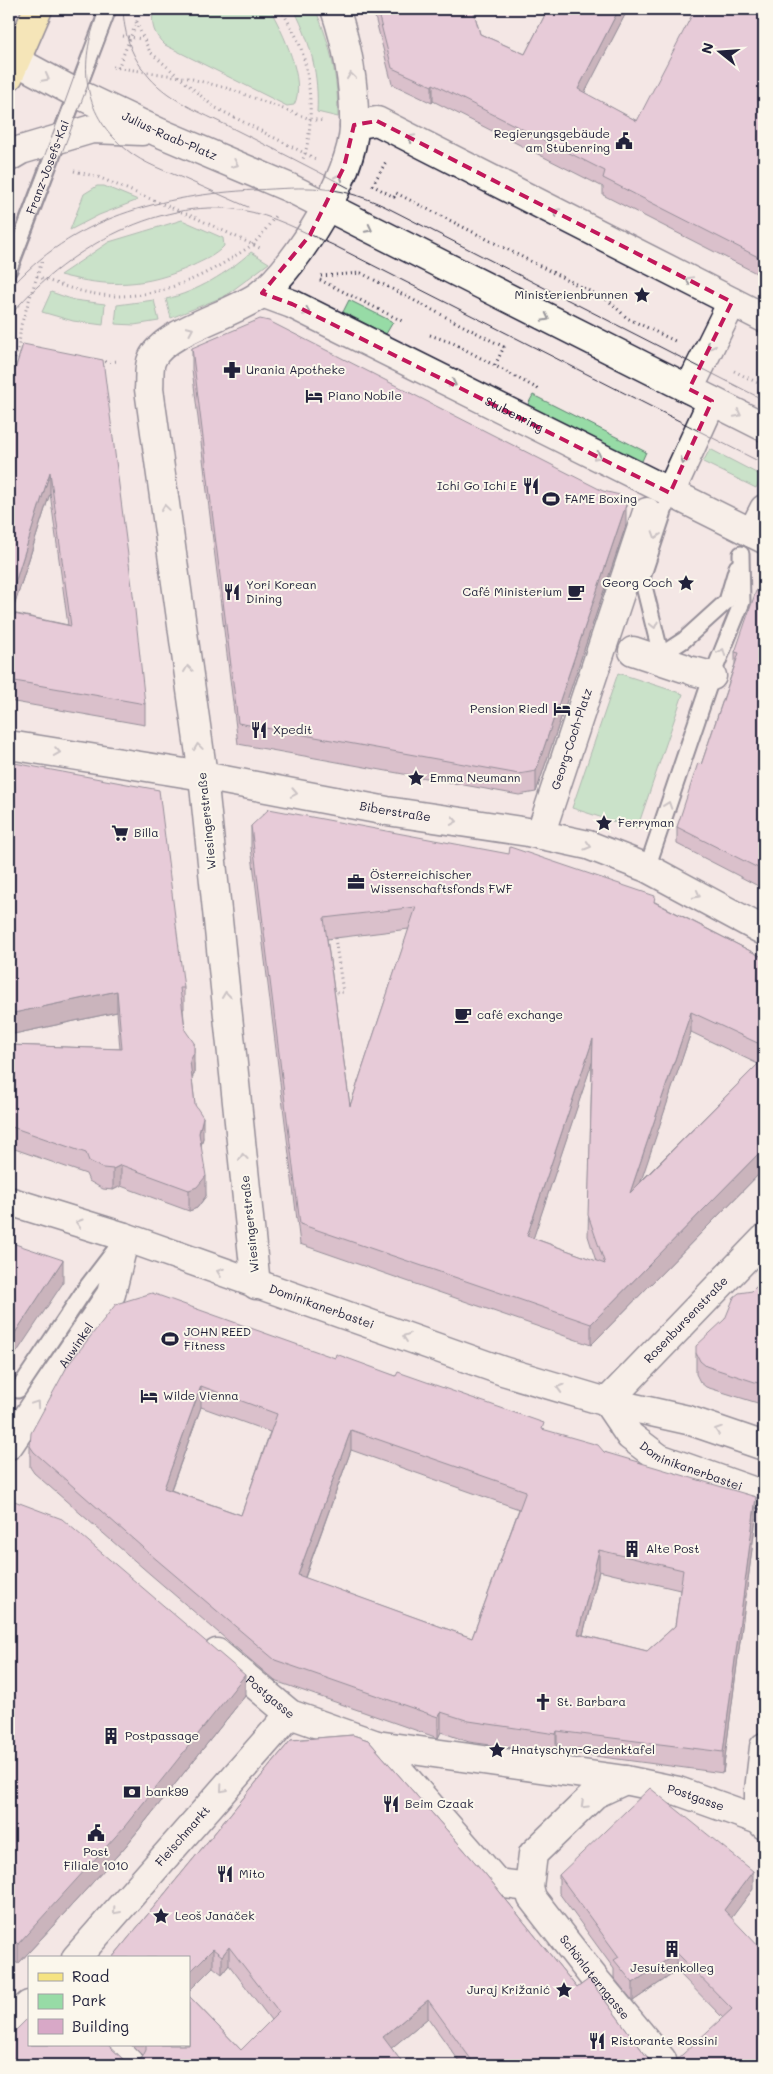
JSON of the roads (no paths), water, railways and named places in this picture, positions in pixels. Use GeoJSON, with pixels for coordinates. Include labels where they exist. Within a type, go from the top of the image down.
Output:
{"type":"FeatureCollection","features":[{"type":"Feature","properties":{"kind":"main road"},"geometry":{"type":"LineString","coordinates":[[11,65],[38,9]]}},
{"type":"Feature","properties":{"kind":"street"},"geometry":{"type":"LineString","coordinates":[[262,293],[289,264],[310,235],[326,207],[342,172],[354,124],[352,80],[345,37],[336,9]]}},
{"type":"Feature","properties":{"kind":"street","name":"Julius-Raab-Platz"},"geometry":{"type":"LineString","coordinates":[[11,65],[158,132],[290,188],[326,207]]}},
{"type":"Feature","properties":{"kind":"street"},"geometry":{"type":"LineString","coordinates":[[354,124],[377,121],[764,318]]}},
{"type":"Feature","properties":{"kind":"street"},"geometry":{"type":"LineString","coordinates":[[9,157],[21,150],[92,129],[158,132]]}},
{"type":"Feature","properties":{"kind":"street"},"geometry":{"type":"LineString","coordinates":[[326,207],[764,427]]}},
{"type":"Feature","properties":{"kind":"street","name":"Wiesingerstraße"},"geometry":{"type":"LineString","coordinates":[[256,1285],[203,776],[149,389],[152,359],[171,338],[242,306],[262,293]]}},
{"type":"Feature","properties":{"kind":"street","name":"Stubenring"},"geometry":{"type":"LineString","coordinates":[[262,293],[292,304],[670,493],[752,542]]}},
{"type":"Feature","properties":{"kind":"street"},"geometry":{"type":"LineString","coordinates":[[670,493],[700,395],[706,357],[732,302]]}},
{"type":"Feature","properties":{"kind":"street"},"geometry":{"type":"LineString","coordinates":[[752,542],[764,509]]}},
{"type":"Feature","properties":{"kind":"street","name":"Georg-Coch-Platz"},"geometry":{"type":"LineString","coordinates":[[540,835],[620,647],[647,512]]}},
{"type":"Feature","properties":{"kind":"street"},"geometry":{"type":"LineString","coordinates":[[620,647],[697,672]]}},
{"type":"Feature","properties":{"kind":"street","name":"Biberstraße"},"geometry":{"type":"LineString","coordinates":[[9,745],[203,776],[387,810],[540,835],[588,846],[647,868],[764,931]]}},
{"type":"Feature","properties":{"kind":"street","name":"Dominikanerbastei"},"geometry":{"type":"LineString","coordinates":[[9,1201],[126,1237],[256,1285],[503,1371],[607,1402],[688,1420],[764,1446]]}},
{"type":"Feature","properties":{"kind":"street","name":"Auwinkel"},"geometry":{"type":"LineString","coordinates":[[9,1445],[111,1294],[126,1237]]}},
{"type":"Feature","properties":{"kind":"street","name":"Rosenbursenstraße"},"geometry":{"type":"LineString","coordinates":[[607,1402],[764,1239]]}},
{"type":"Feature","properties":{"kind":"street","name":"Dominikanerbastei"},"geometry":{"type":"LineString","coordinates":[[607,1402],[630,1436],[659,1458],[764,1496]]}},
{"type":"Feature","properties":{"kind":"street","name":"Postgasse"},"geometry":{"type":"LineString","coordinates":[[195,1634],[290,1714],[377,1745],[625,1780],[678,1791],[762,1822]]}},
{"type":"Feature","properties":{"kind":"street","name":"Fleischmarkt"},"geometry":{"type":"LineString","coordinates":[[78,1956],[290,1714]]}},
{"type":"Feature","properties":{"kind":"street","name":"Postgasse"},"geometry":{"type":"LineString","coordinates":[[377,1745],[497,1883],[528,1887]]}},
{"type":"Feature","properties":{"kind":"street"},"geometry":{"type":"LineString","coordinates":[[762,1822],[759,1790],[764,1746]]}},
{"type":"Feature","properties":{"kind":"street"},"geometry":{"type":"LineString","coordinates":[[528,1887],[533,1854],[595,1794],[625,1780]]}},
{"type":"Feature","properties":{"kind":"street","name":"Schönlaterngasse"},"geometry":{"type":"LineString","coordinates":[[528,1887],[532,1898],[598,1983],[662,2060],[663,2065]]}},
{"type":"Feature","properties":{"kind":"street"},"geometry":{"type":"LineString","coordinates":[[9,2023],[28,2006]]}},
{"type":"Feature","properties":{"kind":"street"},"geometry":{"type":"LineString","coordinates":[[113,2046],[131,2065]]}},
{"type":"Feature","properties":{"kind":"lane","name":"Franz-Josefs-Kai"},"geometry":{"type":"LineString","coordinates":[[9,270],[108,9]]}},
{"type":"Feature","properties":{"kind":"lane"},"geometry":{"type":"LineString","coordinates":[[670,493],[642,578],[661,655],[684,640],[727,601],[752,542]]}},
{"type":"Feature","properties":{"kind":"lane"},"geometry":{"type":"LineString","coordinates":[[647,868],[697,672],[742,602],[752,542]]}},
{"type":"Feature","properties":{"kind":"lane"},"geometry":{"type":"LineString","coordinates":[[18,1390],[86,1288],[126,1237]]}},
{"type":"Feature","properties":{"kind":"tram line"},"geometry":{"type":"LineString","coordinates":[[12,283],[117,9]]}},
{"type":"Feature","properties":{"kind":"tram line"},"geometry":{"type":"LineString","coordinates":[[123,9],[126,34],[135,58],[153,82],[173,98],[349,188]]}},
{"type":"Feature","properties":{"kind":"tram line"},"geometry":{"type":"LineString","coordinates":[[96,19],[87,55],[89,90],[101,122],[113,137],[127,150],[148,163],[248,207]]}},
{"type":"Feature","properties":{"kind":"tram line"},"geometry":{"type":"LineString","coordinates":[[9,249],[82,55]]}},
{"type":"Feature","properties":{"kind":"tram line"},"geometry":{"type":"LineString","coordinates":[[9,290],[34,265],[61,244],[121,214],[186,197],[221,193],[290,188],[336,190],[384,206],[764,400]]}},
{"type":"Feature","properties":{"kind":"tram line"},"geometry":{"type":"LineString","coordinates":[[9,317],[30,294],[82,252],[112,235],[144,221],[176,212],[209,208],[253,212],[333,245],[764,464]]}},
{"type":"Feature","properties":{"kind":"place","name":"Regierungsgebäude am Stubenring"},"geometry":{"type":"Point","coordinates":[624,141]}},
{"type":"Feature","properties":{"kind":"place","name":"Ministerienbrunnen"},"geometry":{"type":"Point","coordinates":[642,295]}},
{"type":"Feature","properties":{"kind":"place","name":"Urania Apotheke"},"geometry":{"type":"Point","coordinates":[232,370]}},
{"type":"Feature","properties":{"kind":"place","name":"Piano Nobile"},"geometry":{"type":"Point","coordinates":[314,396]}},
{"type":"Feature","properties":{"kind":"place","name":"Ichi Go Ichi E"},"geometry":{"type":"Point","coordinates":[531,486]}},
{"type":"Feature","properties":{"kind":"place","name":"FAME Boxing"},"geometry":{"type":"Point","coordinates":[551,499]}},
{"type":"Feature","properties":{"kind":"place","name":"Georg Coch"},"geometry":{"type":"Point","coordinates":[686,583]}},
{"type":"Feature","properties":{"kind":"place","name":"Yori Korean Dining"},"geometry":{"type":"Point","coordinates":[232,592]}},
{"type":"Feature","properties":{"kind":"place","name":"Café Ministerium"},"geometry":{"type":"Point","coordinates":[576,592]}},
{"type":"Feature","properties":{"kind":"place","name":"Pension Riedl"},"geometry":{"type":"Point","coordinates":[562,709]}},
{"type":"Feature","properties":{"kind":"place","name":"Xpedit"},"geometry":{"type":"Point","coordinates":[259,730]}},
{"type":"Feature","properties":{"kind":"place","name":"Emma Neumann"},"geometry":{"type":"Point","coordinates":[416,778]}},
{"type":"Feature","properties":{"kind":"place","name":"Ferryman"},"geometry":{"type":"Point","coordinates":[604,823]}},
{"type":"Feature","properties":{"kind":"place","name":"Billa"},"geometry":{"type":"Point","coordinates":[120,833]}},
{"type":"Feature","properties":{"kind":"place","name":"Österreichischer Wissenschaftsfonds FWF"},"geometry":{"type":"Point","coordinates":[356,882]}},
{"type":"Feature","properties":{"kind":"place","name":"café exchange"},"geometry":{"type":"Point","coordinates":[463,1015]}},
{"type":"Feature","properties":{"kind":"place","name":"JOHN REED Fitness"},"geometry":{"type":"Point","coordinates":[170,1339]}},
{"type":"Feature","properties":{"kind":"place","name":"Wilde Vienna"},"geometry":{"type":"Point","coordinates":[149,1396]}},
{"type":"Feature","properties":{"kind":"place","name":"Alte Post"},"geometry":{"type":"Point","coordinates":[632,1549]}},
{"type":"Feature","properties":{"kind":"place","name":"St. Barbara"},"geometry":{"type":"Point","coordinates":[543,1702]}},
{"type":"Feature","properties":{"kind":"place","name":"Postpassage"},"geometry":{"type":"Point","coordinates":[111,1736]}},
{"type":"Feature","properties":{"kind":"place","name":"Hnatyschyn-Gedenktafel"},"geometry":{"type":"Point","coordinates":[497,1750]}},
{"type":"Feature","properties":{"kind":"place","name":"bank99"},"geometry":{"type":"Point","coordinates":[132,1792]}},
{"type":"Feature","properties":{"kind":"place","name":"Beim Czaak"},"geometry":{"type":"Point","coordinates":[391,1804]}},
{"type":"Feature","properties":{"kind":"place","name":"Post Filiale 1010"},"geometry":{"type":"Point","coordinates":[96,1833]}},
{"type":"Feature","properties":{"kind":"place","name":"Mito"},"geometry":{"type":"Point","coordinates":[225,1874]}},
{"type":"Feature","properties":{"kind":"place","name":"Leoš Janáček"},"geometry":{"type":"Point","coordinates":[161,1916]}},
{"type":"Feature","properties":{"kind":"place","name":"Jesuitenkolleg"},"geometry":{"type":"Point","coordinates":[672,1949]}},
{"type":"Feature","properties":{"kind":"place","name":"Juraj Križanić"},"geometry":{"type":"Point","coordinates":[564,1990]}},
{"type":"Feature","properties":{"kind":"place","name":"Ristorante Rossini"},"geometry":{"type":"Point","coordinates":[597,2041]}}]}
